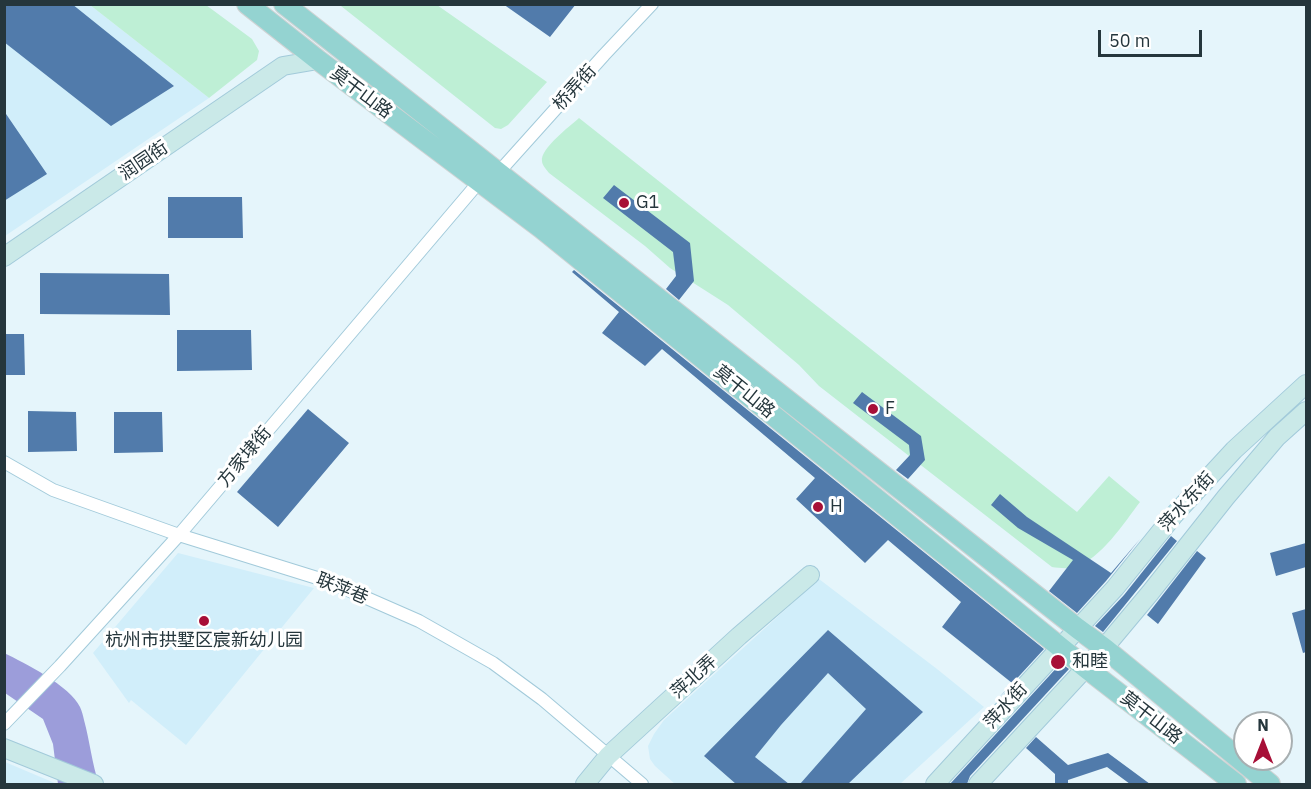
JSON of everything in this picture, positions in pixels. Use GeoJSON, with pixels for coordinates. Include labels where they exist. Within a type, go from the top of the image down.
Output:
{"type":"FeatureCollection","features":[{"type":"Feature","properties":{"kind":"main road","name":"莫干山路"},"geometry":{"type":"LineString","coordinates":[[247,4],[541,228],[1086,668],[1236,784]]}},
{"type":"Feature","properties":{"kind":"main road","name":"莫干山路"},"geometry":{"type":"LineString","coordinates":[[284,4],[1104,648],[1270,784]]}},
{"type":"Feature","properties":{"kind":"main road"},"geometry":{"type":"LineString","coordinates":[[283,66],[284,34]]}},
{"type":"Feature","properties":{"kind":"main road","name":"润园街"},"geometry":{"type":"LineString","coordinates":[[4,257],[283,66],[318,60]]}},
{"type":"Feature","properties":{"kind":"main road","name":"萍水东街"},"geometry":{"type":"LineString","coordinates":[[1077,628],[1115,588],[1174,515],[1234,450],[1306,384]]}},
{"type":"Feature","properties":{"kind":"main road","name":"萍水东街"},"geometry":{"type":"LineString","coordinates":[[1104,648],[1226,496],[1277,437],[1306,411]]}},
{"type":"Feature","properties":{"kind":"main road","name":"萍北弄"},"geometry":{"type":"LineString","coordinates":[[585,784],[608,756],[739,636],[810,575]]}},
{"type":"Feature","properties":{"kind":"main road","name":"萍水街"},"geometry":{"type":"LineString","coordinates":[[935,784],[1077,628]]}},
{"type":"Feature","properties":{"kind":"main road","name":"萍水街"},"geometry":{"type":"LineString","coordinates":[[978,784],[1104,648]]}},
{"type":"Feature","properties":{"kind":"main road"},"geometry":{"type":"LineString","coordinates":[[4,748],[94,784]]}},
{"type":"Feature","properties":{"kind":"street","name":"桥弄街"},"geometry":{"type":"LineString","coordinates":[[498,173],[652,4]]}},
{"type":"Feature","properties":{"kind":"street","name":"方家埭街"},"geometry":{"type":"LineString","coordinates":[[7,722],[179,534],[478,182]]}},
{"type":"Feature","properties":{"kind":"street","name":"联萍巷"},"geometry":{"type":"LineString","coordinates":[[4,462],[54,490],[179,534],[330,582],[419,621],[493,663],[542,699],[642,784]]}},
{"type":"Feature","properties":{"kind":"shaded area"},"geometry":{"type":"Polygon","coordinates":[[[5,5],[90,5],[209,98],[5,236],[5,5]]]}},
{"type":"Feature","properties":{"kind":"shaded area","name":"杭州市拱墅区宸新幼儿园"},"geometry":{"type":"Polygon","coordinates":[[[178,553],[314,588],[186,745],[131,700],[129,703],[93,653],[178,553]]]}},
{"type":"Feature","properties":{"kind":"shaded area"},"geometry":{"type":"Polygon","coordinates":[[[819,579],[984,707],[900,784],[675,784],[650,759],[648,746],[654,734],[664,720],[819,579]]]}},
{"type":"Feature","properties":{"kind":"shaded area"},"geometry":{"type":"Polygon","coordinates":[[[5,762],[57,784],[5,784],[5,762]]]}},
{"type":"Feature","properties":{"kind":"green space"},"geometry":{"type":"Polygon","coordinates":[[[345,4],[437,5],[547,82],[508,125],[501,129],[495,128],[341,6],[345,4]]]}},
{"type":"Feature","properties":{"kind":"green space"},"geometry":{"type":"Polygon","coordinates":[[[90,5],[206,5],[252,39],[259,51],[257,60],[209,98],[90,5]]]}},
{"type":"Feature","properties":{"kind":"green space"},"geometry":{"type":"Polygon","coordinates":[[[579,118],[1077,512],[1109,476],[1140,502],[1103,548],[1085,563],[1075,567],[1052,567],[819,386],[799,365],[728,305],[670,268],[645,246],[549,173],[542,162],[546,150],[579,118]]]}},
{"type":"Feature","properties":{"kind":"water"},"geometry":{"type":"Polygon","coordinates":[[[4,653],[57,683],[75,699],[82,714],[99,784],[58,784],[53,744],[43,719],[5,693],[4,653]]]}},
{"type":"Feature","properties":{"kind":"building"},"geometry":{"type":"Polygon","coordinates":[[[4,4],[72,4],[174,86],[111,126],[4,42],[4,4]]]}},
{"type":"Feature","properties":{"kind":"building"},"geometry":{"type":"Polygon","coordinates":[[[503,4],[576,4],[550,37],[503,4]]]}},
{"type":"Feature","properties":{"kind":"building"},"geometry":{"type":"Polygon","coordinates":[[[4,111],[47,174],[4,201],[4,111]]]}},
{"type":"Feature","properties":{"kind":"building"},"geometry":{"type":"Polygon","coordinates":[[[614,185],[690,243],[694,281],[679,300],[666,289],[676,276],[673,252],[603,198],[614,185]]]}},
{"type":"Feature","properties":{"kind":"building"},"geometry":{"type":"Polygon","coordinates":[[[168,197],[242,197],[243,238],[168,238],[168,197]]]}},
{"type":"Feature","properties":{"kind":"building"},"geometry":{"type":"Polygon","coordinates":[[[574,270],[1044,649],[998,699],[1012,683],[942,627],[961,602],[888,540],[865,563],[796,499],[815,478],[662,349],[645,366],[602,333],[619,312],[572,272],[574,270]]]}},
{"type":"Feature","properties":{"kind":"building"},"geometry":{"type":"Polygon","coordinates":[[[40,273],[169,274],[170,315],[40,314],[40,273]]]}},
{"type":"Feature","properties":{"kind":"building"},"geometry":{"type":"Polygon","coordinates":[[[177,330],[251,330],[252,370],[177,371],[177,330]]]}},
{"type":"Feature","properties":{"kind":"building"},"geometry":{"type":"Polygon","coordinates":[[[4,334],[24,334],[25,375],[4,375],[4,334]]]}},
{"type":"Feature","properties":{"kind":"building"},"geometry":{"type":"Polygon","coordinates":[[[862,392],[921,436],[925,460],[908,479],[896,470],[910,455],[909,445],[853,403],[862,392]]]}},
{"type":"Feature","properties":{"kind":"building"},"geometry":{"type":"Polygon","coordinates":[[[308,409],[349,443],[278,527],[237,492],[308,409]]]}},
{"type":"Feature","properties":{"kind":"building"},"geometry":{"type":"Polygon","coordinates":[[[28,411],[76,412],[77,451],[28,452],[28,411]]]}},
{"type":"Feature","properties":{"kind":"building"},"geometry":{"type":"Polygon","coordinates":[[[114,412],[162,412],[163,452],[114,453],[114,412]]]}},
{"type":"Feature","properties":{"kind":"building"},"geometry":{"type":"Polygon","coordinates":[[[1000,494],[1027,517],[1111,573],[1140,539],[1077,613],[1049,591],[1073,560],[1018,528],[991,505],[1000,494]]]}},
{"type":"Feature","properties":{"kind":"building"},"geometry":{"type":"Polygon","coordinates":[[[1171,536],[1177,541],[1103,632],[1095,626],[1124,595],[1171,536]]]}},
{"type":"Feature","properties":{"kind":"building"},"geometry":{"type":"Polygon","coordinates":[[[1306,543],[1306,567],[1276,576],[1270,553],[1306,543]]]}},
{"type":"Feature","properties":{"kind":"building"},"geometry":{"type":"Polygon","coordinates":[[[1197,551],[1206,558],[1158,624],[1147,615],[1197,551]]]}},
{"type":"Feature","properties":{"kind":"building"},"geometry":{"type":"Polygon","coordinates":[[[1306,609],[1306,652],[1303,653],[1292,613],[1306,609]]]}},
{"type":"Feature","properties":{"kind":"building"},"geometry":{"type":"Polygon","coordinates":[[[828,630],[923,712],[848,784],[800,784],[866,709],[828,673],[755,757],[789,784],[736,784],[704,756],[828,630]]]}},
{"type":"Feature","properties":{"kind":"building"},"geometry":{"type":"Polygon","coordinates":[[[1061,663],[1069,669],[970,776],[967,784],[950,784],[1061,663]]]}},
{"type":"Feature","properties":{"kind":"building"},"geometry":{"type":"Polygon","coordinates":[[[1036,737],[1068,765],[1108,753],[1150,784],[1130,784],[1107,767],[1068,780],[1068,784],[1055,784],[1055,774],[1026,748],[1036,737]]]}},
{"type":"Feature","properties":{"kind":"place","name":"G1"},"geometry":{"type":"Point","coordinates":[624,203]}},
{"type":"Feature","properties":{"kind":"place","name":"F"},"geometry":{"type":"Point","coordinates":[873,409]}},
{"type":"Feature","properties":{"kind":"place","name":"H"},"geometry":{"type":"Point","coordinates":[818,507]}},
{"type":"Feature","properties":{"kind":"place","name":"杭州市拱墅区宸新幼儿园"},"geometry":{"type":"Point","coordinates":[204,621]}},
{"type":"Feature","properties":{"kind":"place","name":"和睦"},"geometry":{"type":"Point","coordinates":[1058,662]}}]}
